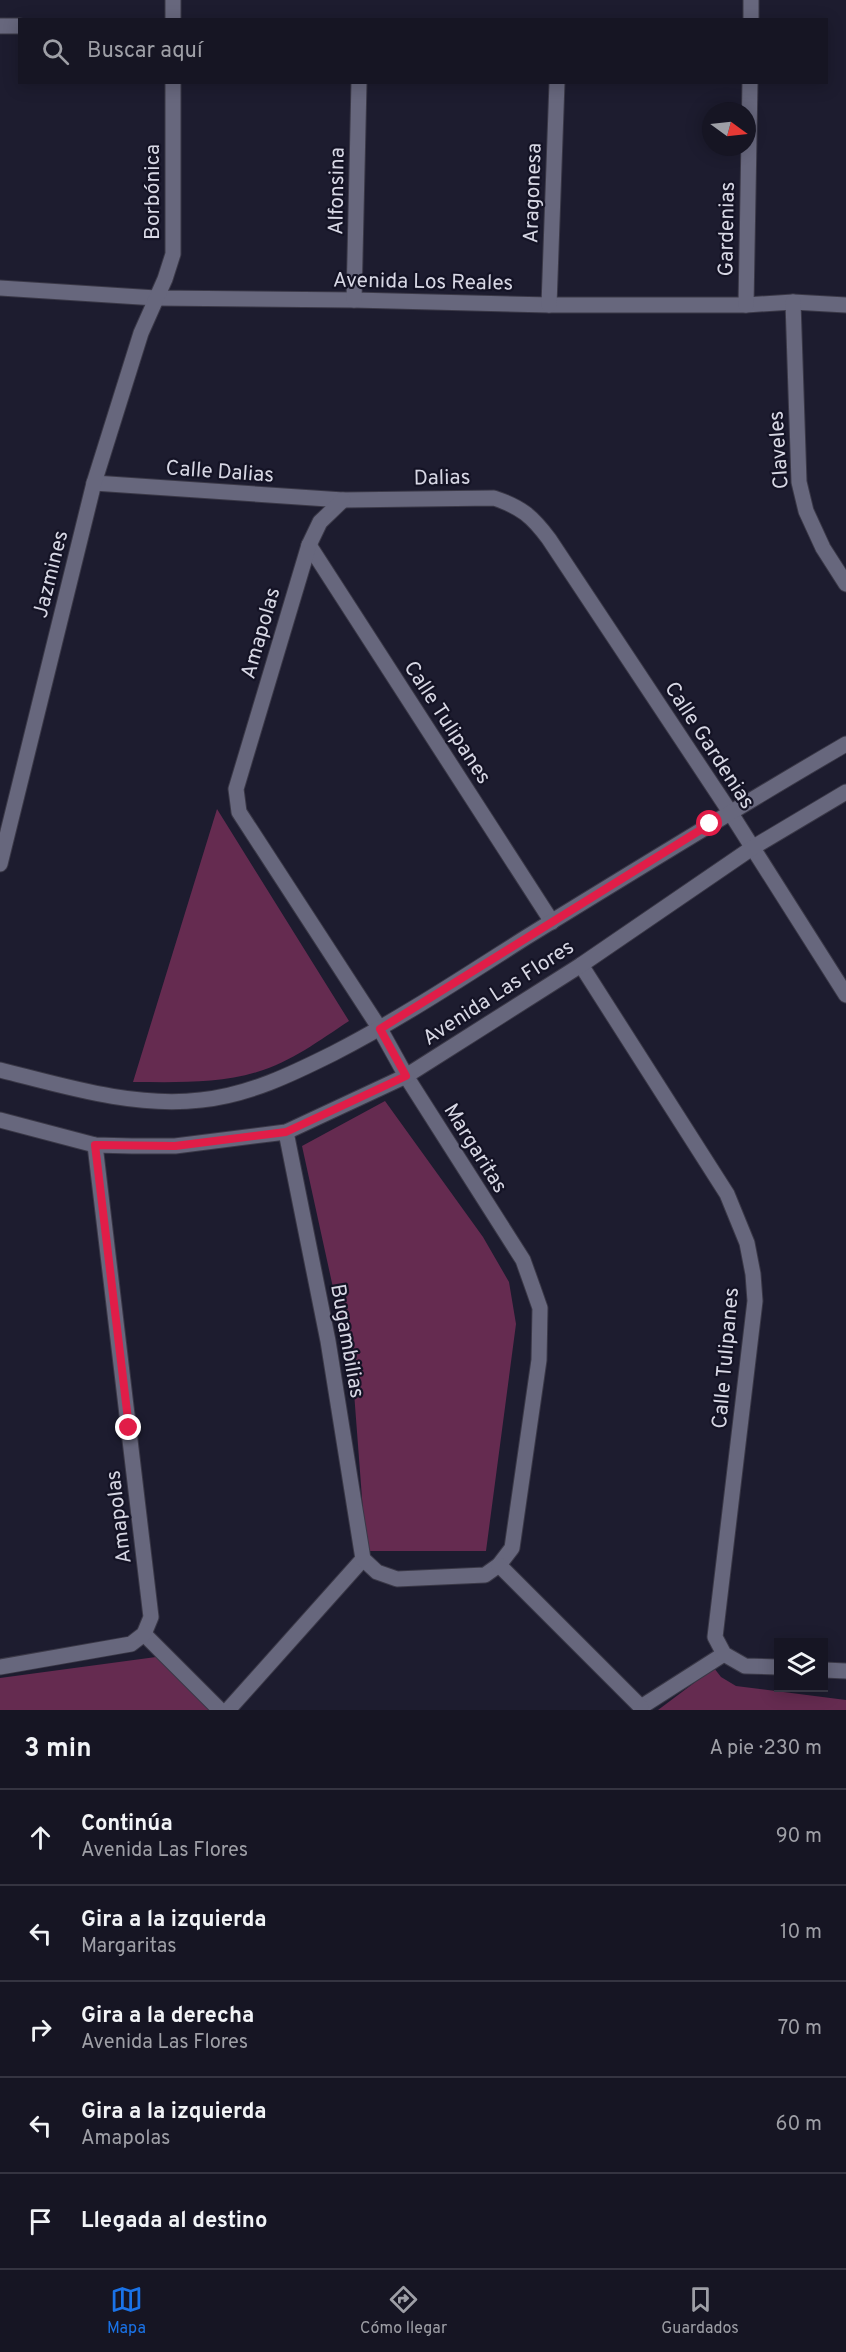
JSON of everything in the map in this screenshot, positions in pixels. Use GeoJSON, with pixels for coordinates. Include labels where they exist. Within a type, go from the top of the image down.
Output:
{"type":"FeatureCollection","features":[{"type":"Feature","properties":{"kind":"street"},"geometry":{"type":"LineString","coordinates":[[173,0],[173,18]]}},
{"type":"Feature","properties":{"kind":"street"},"geometry":{"type":"LineString","coordinates":[[751,0],[751,18]]}},
{"type":"Feature","properties":{"kind":"street"},"geometry":{"type":"LineString","coordinates":[[0,26],[18,26]]}},
{"type":"Feature","properties":{"kind":"street","name":"Borbónica"},"geometry":{"type":"LineString","coordinates":[[156,298],[173,254],[173,84]]}},
{"type":"Feature","properties":{"kind":"street","name":"Alfonsina"},"geometry":{"type":"LineString","coordinates":[[354,300],[359,84]]}},
{"type":"Feature","properties":{"kind":"street","name":"Aragonesa"},"geometry":{"type":"LineString","coordinates":[[549,305],[557,84]]}},
{"type":"Feature","properties":{"kind":"street","name":"Gardenias"},"geometry":{"type":"LineString","coordinates":[[746,304],[750,84]]}},
{"type":"Feature","properties":{"kind":"street","name":"Avenida Los Reales"},"geometry":{"type":"LineString","coordinates":[[0,288],[156,298],[549,305],[793,302],[846,305]]}},
{"type":"Feature","properties":{"kind":"street","name":"Jazmines"},"geometry":{"type":"LineString","coordinates":[[0,864],[94,483],[141,333],[156,298]]}},
{"type":"Feature","properties":{"kind":"street","name":"Claveles"},"geometry":{"type":"LineString","coordinates":[[793,302],[799,482],[806,511],[823,548],[846,584]]}},
{"type":"Feature","properties":{"kind":"street","name":"Calle Dalias"},"geometry":{"type":"LineString","coordinates":[[94,483],[343,500]]}},
{"type":"Feature","properties":{"kind":"street","name":"Dalias"},"geometry":{"type":"LineString","coordinates":[[343,500],[494,498],[515,505],[536,520]]}},
{"type":"Feature","properties":{"kind":"street","name":"Amapolas"},"geometry":{"type":"LineString","coordinates":[[236,789],[309,545],[320,522],[343,500]]}},
{"type":"Feature","properties":{"kind":"street","name":"Calle Gardenias"},"geometry":{"type":"LineString","coordinates":[[536,520],[730,812],[846,995]]}},
{"type":"Feature","properties":{"kind":"street","name":"Calle Tulipanes"},"geometry":{"type":"LineString","coordinates":[[309,545],[552,921]]}},
{"type":"Feature","properties":{"kind":"street","name":"Avenida Las Flores"},"geometry":{"type":"LineString","coordinates":[[0,1070],[87,1092],[167,1102],[202,1100],[283,1079],[380,1029],[730,812],[846,744]]}},
{"type":"Feature","properties":{"kind":"street","name":"Margaritas"},"geometry":{"type":"LineString","coordinates":[[236,789],[239,813],[380,1029],[406,1076],[523,1260],[540,1308],[539,1360],[512,1548],[499,1565]]}},
{"type":"Feature","properties":{"kind":"street","name":"Avenida Las Flores"},"geometry":{"type":"LineString","coordinates":[[0,1120],[95,1145],[175,1146],[286,1132],[406,1076],[581,964],[752,848],[846,792]]}},
{"type":"Feature","properties":{"kind":"street","name":"Calle Tulipanes"},"geometry":{"type":"LineString","coordinates":[[581,964],[707,1160],[727,1194],[747,1244],[755,1301],[716,1636],[724,1654]]}},
{"type":"Feature","properties":{"kind":"street","name":"Bugambilias"},"geometry":{"type":"LineString","coordinates":[[286,1132],[328,1341],[363,1559]]}},
{"type":"Feature","properties":{"kind":"street","name":"Amapolas"},"geometry":{"type":"LineString","coordinates":[[95,1145],[151,1617],[144,1634]]}},
{"type":"Feature","properties":{"kind":"street"},"geometry":{"type":"LineString","coordinates":[[228,1710],[363,1559],[378,1572],[397,1579],[484,1575],[499,1565],[641,1708],[724,1654],[745,1666],[774,1667]]}},
{"type":"Feature","properties":{"kind":"street"},"geometry":{"type":"LineString","coordinates":[[0,1667],[131,1644],[144,1634],[220,1710]]}},
{"type":"Feature","properties":{"kind":"street"},"geometry":{"type":"LineString","coordinates":[[828,1670],[846,1671]]}},
{"type":"Feature","properties":{"kind":"shaded area"},"geometry":{"type":"Polygon","coordinates":[[[217,809],[349,1021],[293,1056],[257,1072],[227,1079],[133,1082],[217,809]]]}},
{"type":"Feature","properties":{"kind":"shaded area"},"geometry":{"type":"Polygon","coordinates":[[[385,1101],[483,1237],[509,1282],[516,1324],[486,1551],[366,1551],[353,1379],[302,1146],[385,1101]]]}},
{"type":"Feature","properties":{"kind":"shaded area"},"geometry":{"type":"Polygon","coordinates":[[[156,1657],[188,1681],[210,1710],[0,1710],[0,1678],[156,1657]]]}},
{"type":"Feature","properties":{"kind":"shaded area"},"geometry":{"type":"Polygon","coordinates":[[[714,1668],[721,1677],[736,1686],[846,1700],[846,1710],[658,1710],[714,1668]]]}},
{"type":"Feature","properties":{"kind":"route"},"geometry":{"type":"LineString","coordinates":[[129,1428],[95,1145],[175,1146],[286,1132],[406,1076],[380,1029],[710,824]]}}]}
